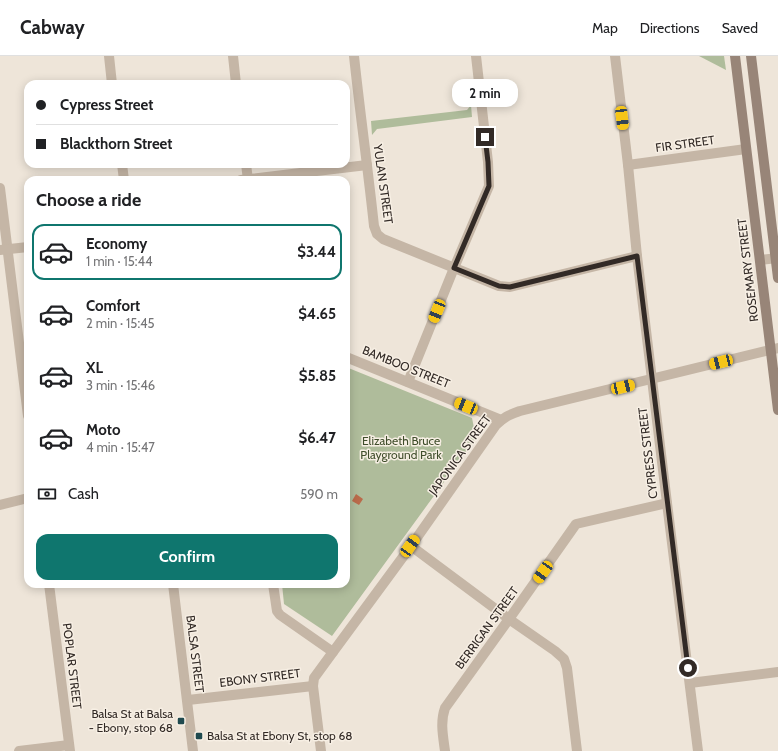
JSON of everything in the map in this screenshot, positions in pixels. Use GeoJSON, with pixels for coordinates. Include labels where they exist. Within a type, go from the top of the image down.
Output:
{"type":"FeatureCollection","features":[{"type":"Feature","properties":{"kind":"main road"},"geometry":{"type":"LineString","coordinates":[[735,58],[751,57],[777,258],[778,278]]}},
{"type":"Feature","properties":{"kind":"main road","name":"ROSEMARY STREET"},"geometry":{"type":"LineString","coordinates":[[735,58],[760,260],[774,349],[778,410]]}},
{"type":"Feature","properties":{"kind":"street"},"geometry":{"type":"LineString","coordinates":[[109,56],[112,80]]}},
{"type":"Feature","properties":{"kind":"street"},"geometry":{"type":"LineString","coordinates":[[233,56],[236,80]]}},
{"type":"Feature","properties":{"kind":"street","name":"YULAN STREET"},"geometry":{"type":"LineString","coordinates":[[354,56],[374,226],[377,234],[383,239],[499,286],[510,287],[637,256]]}},
{"type":"Feature","properties":{"kind":"street"},"geometry":{"type":"LineString","coordinates":[[408,382],[489,186],[488,162],[476,56]]}},
{"type":"Feature","properties":{"kind":"street","name":"CYPRESS STREET"},"geometry":{"type":"LineString","coordinates":[[615,56],[637,256],[698,751]]}},
{"type":"Feature","properties":{"kind":"street","name":"FIR STREET"},"geometry":{"type":"LineString","coordinates":[[628,165],[746,149]]}},
{"type":"Feature","properties":{"kind":"street"},"geometry":{"type":"LineString","coordinates":[[350,167],[367,165]]}},
{"type":"Feature","properties":{"kind":"street"},"geometry":{"type":"LineString","coordinates":[[278,176],[343,168]]}},
{"type":"Feature","properties":{"kind":"street"},"geometry":{"type":"LineString","coordinates":[[0,188],[4,250],[24,388]]}},
{"type":"Feature","properties":{"kind":"street"},"geometry":{"type":"LineString","coordinates":[[4,250],[24,248]]}},
{"type":"Feature","properties":{"kind":"street"},"geometry":{"type":"LineString","coordinates":[[760,260],[777,258]]}},
{"type":"Feature","properties":{"kind":"street","name":"JAPONICA STREET"},"geometry":{"type":"LineString","coordinates":[[312,686],[314,678],[496,425],[506,416],[520,411],[774,349]]}},
{"type":"Feature","properties":{"kind":"street","name":"BAMBOO STREET"},"geometry":{"type":"LineString","coordinates":[[350,359],[501,420]]}},
{"type":"Feature","properties":{"kind":"street"},"geometry":{"type":"LineString","coordinates":[[0,505],[24,499]]}},
{"type":"Feature","properties":{"kind":"street","name":"BERRIGAN STREET"},"geometry":{"type":"LineString","coordinates":[[445,751],[442,723],[445,708],[576,524],[667,503]]}},
{"type":"Feature","properties":{"kind":"street"},"geometry":{"type":"LineString","coordinates":[[410,546],[564,659],[567,668],[577,751]]}},
{"type":"Feature","properties":{"kind":"street","name":"POPLAR STREET"},"geometry":{"type":"LineString","coordinates":[[50,588],[70,748]]}},
{"type":"Feature","properties":{"kind":"street","name":"BALSA STREET"},"geometry":{"type":"LineString","coordinates":[[174,588],[194,751]]}},
{"type":"Feature","properties":{"kind":"street"},"geometry":{"type":"LineString","coordinates":[[274,588],[277,610],[280,615],[333,652]]}},
{"type":"Feature","properties":{"kind":"street"},"geometry":{"type":"LineString","coordinates":[[690,683],[778,672]]}},
{"type":"Feature","properties":{"kind":"street"},"geometry":{"type":"LineString","coordinates":[[312,686],[321,751]]}},
{"type":"Feature","properties":{"kind":"street","name":"EBONY STREET"},"geometry":{"type":"LineString","coordinates":[[188,700],[312,686]]}},
{"type":"Feature","properties":{"kind":"street"},"geometry":{"type":"LineString","coordinates":[[19,751],[70,748]]}},
{"type":"Feature","properties":{"kind":"green space"},"geometry":{"type":"Polygon","coordinates":[[[699,56],[724,56],[726,70],[699,56]]]}},
{"type":"Feature","properties":{"kind":"green space"},"geometry":{"type":"Polygon","coordinates":[[[471,105],[472,117],[377,129],[372,135],[371,121],[467,110],[471,105]]]}},
{"type":"Feature","properties":{"kind":"green space","name":"Elizabeth Bruce Playground Park"},"geometry":{"type":"Polygon","coordinates":[[[350,369],[472,418],[476,438],[332,636],[284,604],[282,588],[350,588],[350,369]]]}},
{"type":"Feature","properties":{"kind":"building"},"geometry":{"type":"Polygon","coordinates":[[[356,494],[363,499],[359,505],[352,501],[356,494]]]}},
{"type":"Feature","properties":{"kind":"place","name":"Balsa St at Balsa - Ebony, stop 68"},"geometry":{"type":"Point","coordinates":[181,721]}},
{"type":"Feature","properties":{"kind":"place","name":"Balsa St at Ebony St, stop 68"},"geometry":{"type":"Point","coordinates":[199,736]}},
{"type":"Feature","properties":{"kind":"route"},"geometry":{"type":"LineString","coordinates":[[485,137],[489,186],[454,268],[499,286],[510,287],[637,256],[688,668]]}}]}
